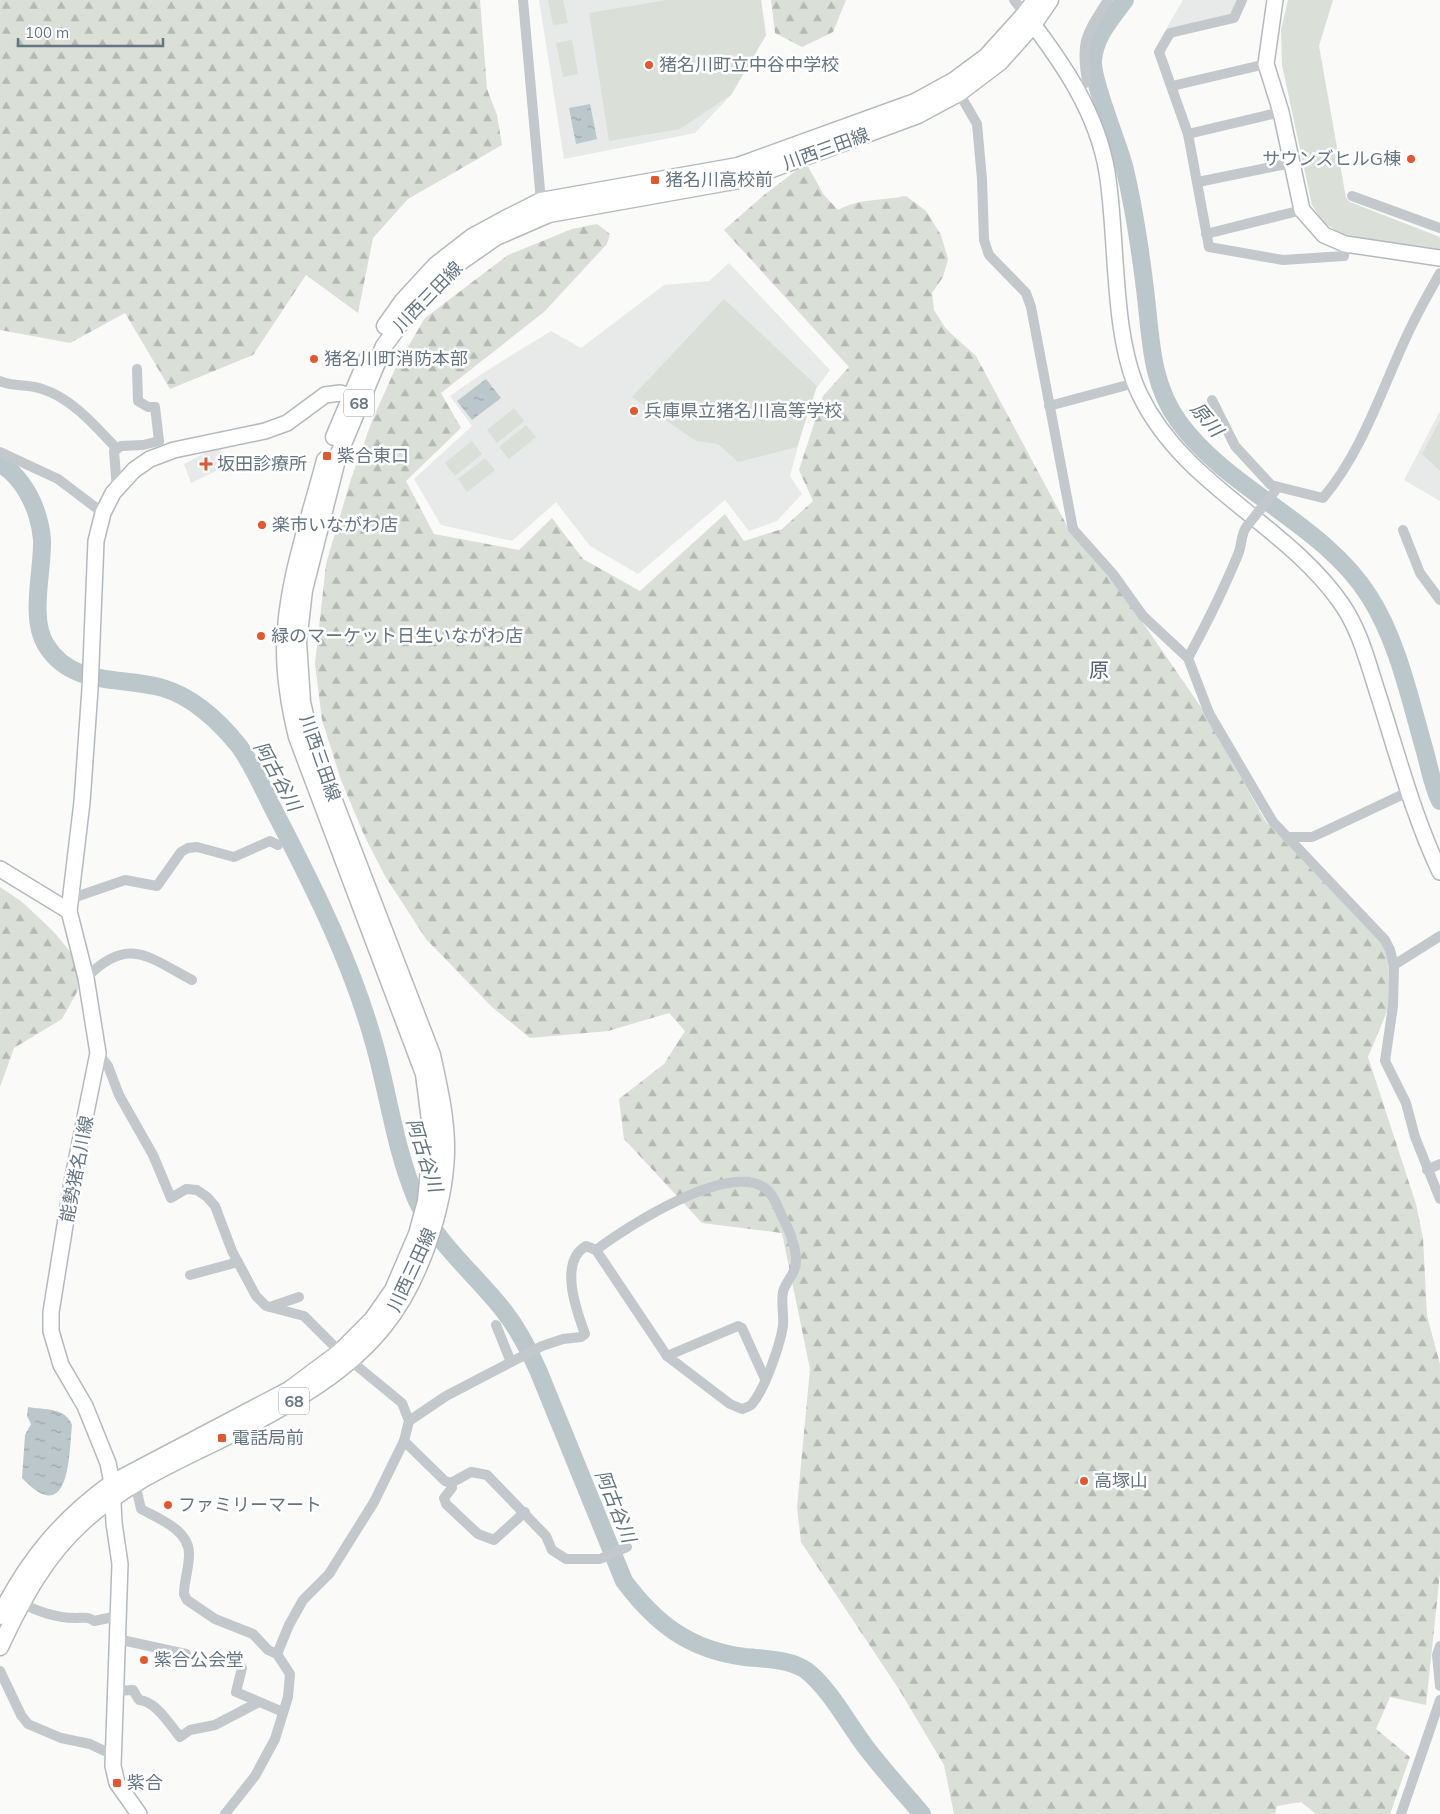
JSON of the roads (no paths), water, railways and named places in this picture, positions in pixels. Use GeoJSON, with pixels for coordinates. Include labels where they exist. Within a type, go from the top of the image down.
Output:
{"type":"FeatureCollection","features":[{"type":"Feature","properties":{"kind":"main road","name":"川西三田線"},"geometry":{"type":"LineString","coordinates":[[545,207],[745,178],[918,115],[958,93],[1000,62],[1029,19],[1035,0]]}},
{"type":"Feature","properties":{"kind":"main road","name":"川西三田線"},"geometry":{"type":"LineString","coordinates":[[112,1490],[135,1484],[302,1396],[345,1356],[384,1326],[403,1297],[426,1248],[438,1209],[446,1153],[441,1096],[432,1055],[312,741],[302,702],[298,642],[304,590],[338,456],[355,397],[376,339],[402,302],[436,265],[472,237],[545,207],[738,166],[915,102],[955,80],[986,57],[1050,0]]}},
{"type":"Feature","properties":{"kind":"main road","name":"川西三田線"},"geometry":{"type":"LineString","coordinates":[[0,1616],[25,1570],[48,1539],[76,1511],[289,1390],[345,1356],[392,1290],[417,1234],[430,1183],[432,1136],[424,1074],[296,736],[288,698],[285,649],[294,577],[327,456],[355,397]]}},
{"type":"Feature","properties":{"kind":"main road","name":"川西三田線"},"geometry":{"type":"LineString","coordinates":[[0,1647],[10,1599]]}},
{"type":"Feature","properties":{"kind":"street"},"geometry":{"type":"LineString","coordinates":[[523,0],[545,207]]}},
{"type":"Feature","properties":{"kind":"street"},"geometry":{"type":"LineString","coordinates":[[1014,0],[1047,42],[1077,90],[1092,119],[1107,169],[1122,327],[1127,358],[1134,383],[1152,420],[1171,446],[1190,465],[1299,556],[1341,603],[1351,619],[1364,649],[1422,828],[1440,872]]}},
{"type":"Feature","properties":{"kind":"street"},"geometry":{"type":"LineString","coordinates":[[1077,90],[1087,81],[1083,57],[1084,42],[1093,21],[1108,0]]}},
{"type":"Feature","properties":{"kind":"street"},"geometry":{"type":"LineString","coordinates":[[1242,0],[1234,18],[1170,33],[1159,52],[1188,134],[1209,246],[1283,260],[1344,256],[1345,244]]}},
{"type":"Feature","properties":{"kind":"street"},"geometry":{"type":"LineString","coordinates":[[1275,0],[1266,64],[1281,112],[1302,210],[1324,235],[1345,244],[1440,258]]}},
{"type":"Feature","properties":{"kind":"street"},"geometry":{"type":"LineString","coordinates":[[1172,86],[1266,64]]}},
{"type":"Feature","properties":{"kind":"street"},"geometry":{"type":"LineString","coordinates":[[958,93],[977,124],[982,179],[984,240],[989,255],[1026,293],[1031,306],[1073,529],[1113,574],[1143,616],[1188,658],[1209,713],[1258,800],[1273,822],[1385,940],[1394,965],[1393,1006],[1384,1061],[1406,1103],[1415,1137],[1440,1199]]}},
{"type":"Feature","properties":{"kind":"street"},"geometry":{"type":"LineString","coordinates":[[1188,134],[1281,112]]}},
{"type":"Feature","properties":{"kind":"street"},"geometry":{"type":"LineString","coordinates":[[1198,182],[1291,162]]}},
{"type":"Feature","properties":{"kind":"street"},"geometry":{"type":"LineString","coordinates":[[1352,196],[1440,228]]}},
{"type":"Feature","properties":{"kind":"street"},"geometry":{"type":"LineString","coordinates":[[1206,234],[1302,210]]}},
{"type":"Feature","properties":{"kind":"street"},"geometry":{"type":"LineString","coordinates":[[1212,400],[1235,446],[1272,485],[1277,488],[1323,498],[1352,455],[1385,388],[1411,327],[1440,273]]}},
{"type":"Feature","properties":{"kind":"street"},"geometry":{"type":"LineString","coordinates":[[117,489],[114,452],[121,446],[159,442],[155,407],[148,408],[138,401],[138,369]]}},
{"type":"Feature","properties":{"kind":"street"},"geometry":{"type":"LineString","coordinates":[[0,381],[42,389],[59,397],[81,413],[117,449]]}},
{"type":"Feature","properties":{"kind":"street"},"geometry":{"type":"LineString","coordinates":[[1049,406],[1134,383]]}},
{"type":"Feature","properties":{"kind":"street"},"geometry":{"type":"LineString","coordinates":[[70,905],[82,802],[90,689],[96,541],[103,513],[117,489],[134,470],[150,459],[174,450],[265,430],[287,423],[325,395],[340,393],[355,397]]}},
{"type":"Feature","properties":{"kind":"street"},"geometry":{"type":"LineString","coordinates":[[0,452],[58,479],[103,513]]}},
{"type":"Feature","properties":{"kind":"street"},"geometry":{"type":"LineString","coordinates":[[1188,658],[1221,596],[1241,546],[1244,530],[1277,488]]}},
{"type":"Feature","properties":{"kind":"street"},"geometry":{"type":"LineString","coordinates":[[1403,530],[1420,573],[1440,600]]}},
{"type":"Feature","properties":{"kind":"street"},"geometry":{"type":"LineString","coordinates":[[1287,837],[1312,837],[1410,791]]}},
{"type":"Feature","properties":{"kind":"street"},"geometry":{"type":"LineString","coordinates":[[70,905],[126,880],[158,886],[182,852],[188,848],[197,847],[234,857],[270,842],[278,845]]}},
{"type":"Feature","properties":{"kind":"street"},"geometry":{"type":"LineString","coordinates":[[0,869],[70,905]]}},
{"type":"Feature","properties":{"kind":"street","name":"能勢猪名川線"},"geometry":{"type":"LineString","coordinates":[[70,905],[86,978],[98,1054],[72,1182],[51,1312],[51,1331],[60,1365],[85,1406],[108,1463],[120,1564],[113,1755],[117,1783],[139,1814]]}},
{"type":"Feature","properties":{"kind":"street"},"geometry":{"type":"LineString","coordinates":[[1394,965],[1440,936]]}},
{"type":"Feature","properties":{"kind":"street"},"geometry":{"type":"LineString","coordinates":[[86,978],[109,958],[130,952],[144,954],[192,980]]}},
{"type":"Feature","properties":{"kind":"street"},"geometry":{"type":"LineString","coordinates":[[98,1054],[108,1066],[119,1094],[153,1155],[171,1198],[186,1189],[197,1190],[207,1197],[216,1206],[224,1232],[256,1296],[270,1307],[304,1316],[345,1356],[402,1403],[408,1421],[404,1441],[374,1502],[329,1574],[303,1600],[289,1626],[278,1654]]}},
{"type":"Feature","properties":{"kind":"street"},"geometry":{"type":"LineString","coordinates":[[1427,1170],[1440,1164]]}},
{"type":"Feature","properties":{"kind":"street"},"geometry":{"type":"LineString","coordinates":[[408,1421],[446,1396],[542,1346],[563,1339],[581,1337],[585,1334],[570,1291],[572,1272],[577,1254],[581,1248],[586,1246],[596,1250],[667,1356],[730,1404],[742,1409],[751,1406],[765,1379],[783,1327],[783,1292],[794,1274],[796,1261],[791,1234],[772,1195],[765,1188],[737,1182],[723,1182],[650,1214],[596,1250]]}},
{"type":"Feature","properties":{"kind":"street"},"geometry":{"type":"LineString","coordinates":[[190,1275],[238,1262]]}},
{"type":"Feature","properties":{"kind":"street"},"geometry":{"type":"LineString","coordinates":[[270,1307],[299,1297]]}},
{"type":"Feature","properties":{"kind":"street"},"geometry":{"type":"LineString","coordinates":[[496,1325],[514,1361]]}},
{"type":"Feature","properties":{"kind":"street"},"geometry":{"type":"LineString","coordinates":[[667,1356],[738,1326],[742,1328],[765,1379]]}},
{"type":"Feature","properties":{"kind":"street"},"geometry":{"type":"LineString","coordinates":[[404,1441],[445,1481],[451,1483],[471,1472],[487,1475],[525,1512],[546,1536],[552,1550],[566,1559],[600,1559],[627,1547]]}},
{"type":"Feature","properties":{"kind":"street"},"geometry":{"type":"LineString","coordinates":[[451,1483],[452,1488],[444,1498],[446,1504],[478,1534],[494,1540],[525,1512]]}},
{"type":"Feature","properties":{"kind":"street"},"geometry":{"type":"LineString","coordinates":[[135,1484],[140,1509],[169,1525],[182,1535],[188,1545],[189,1554],[184,1594],[187,1600],[215,1619],[253,1634],[268,1650],[278,1654],[290,1674],[288,1697],[275,1739],[255,1776],[225,1814]]}},
{"type":"Feature","properties":{"kind":"street"},"geometry":{"type":"LineString","coordinates":[[10,1599],[57,1617],[90,1618],[94,1621],[118,1616]]}},
{"type":"Feature","properties":{"kind":"street"},"geometry":{"type":"LineString","coordinates":[[117,1640],[186,1654]]}},
{"type":"Feature","properties":{"kind":"street"},"geometry":{"type":"LineString","coordinates":[[1440,1646],[1437,1655],[1440,1686]]}},
{"type":"Feature","properties":{"kind":"street"},"geometry":{"type":"LineString","coordinates":[[242,1668],[236,1692],[257,1703],[283,1712]]}},
{"type":"Feature","properties":{"kind":"street"},"geometry":{"type":"LineString","coordinates":[[0,1671],[21,1715],[28,1724],[61,1738],[90,1744],[113,1755]]}},
{"type":"Feature","properties":{"kind":"street"},"geometry":{"type":"LineString","coordinates":[[115,1691],[133,1690],[139,1700],[146,1701],[158,1710],[180,1737],[190,1730],[215,1725],[257,1703]]}},
{"type":"Feature","properties":{"kind":"street"},"geometry":{"type":"LineString","coordinates":[[1401,1814],[1440,1700]]}},
{"type":"Feature","properties":{"kind":"water"},"geometry":{"type":"Polygon","coordinates":[[[590,104],[597,139],[576,144],[569,108],[590,104]]]}},
{"type":"Feature","properties":{"kind":"water"},"geometry":{"type":"Polygon","coordinates":[[[486,379],[501,398],[472,420],[457,401],[486,379]]]}},
{"type":"Feature","properties":{"kind":"water"},"geometry":{"type":"Polygon","coordinates":[[[28,1407],[59,1412],[69,1419],[72,1425],[68,1468],[64,1482],[58,1492],[50,1495],[38,1492],[22,1478],[25,1435],[31,1424],[27,1416],[28,1407]]]}},
{"type":"Feature","properties":{"kind":"waterway","name":"原川"},"geometry":{"type":"LineString","coordinates":[[1125,0],[1100,35],[1093,60],[1100,96],[1128,181],[1139,243],[1153,358],[1162,391],[1169,407],[1179,422],[1199,446],[1223,468],[1327,548],[1350,571],[1369,596],[1379,613],[1395,650],[1440,801]]}},
{"type":"Feature","properties":{"kind":"waterway","name":"阿古谷川"},"geometry":{"type":"LineString","coordinates":[[0,464],[12,472],[22,483],[37,515],[42,540],[38,622],[46,645],[57,659],[70,668],[84,674],[99,678],[148,684],[185,697],[215,719],[239,746],[250,763],[320,901],[355,985],[374,1043],[403,1162],[417,1201],[445,1245],[504,1311],[523,1340],[538,1370],[624,1581],[662,1622],[676,1633],[691,1641],[725,1653],[786,1662],[807,1671],[824,1688],[868,1750],[922,1814]]}},
{"type":"Feature","properties":{"kind":"place","name":"猪名川町立中谷中学校"},"geometry":{"type":"Point","coordinates":[649,65]}},
{"type":"Feature","properties":{"kind":"place","name":"サウンズヒルG棟"},"geometry":{"type":"Point","coordinates":[1411,159]}},
{"type":"Feature","properties":{"kind":"place","name":"猪名川高校前"},"geometry":{"type":"Point","coordinates":[655,180]}},
{"type":"Feature","properties":{"kind":"place","name":"猪名川町消防本部"},"geometry":{"type":"Point","coordinates":[314,359]}},
{"type":"Feature","properties":{"kind":"place","name":"兵庫県立猪名川高等学校"},"geometry":{"type":"Point","coordinates":[634,411]}},
{"type":"Feature","properties":{"kind":"place","name":"紫合東口"},"geometry":{"type":"Point","coordinates":[327,456]}},
{"type":"Feature","properties":{"kind":"place","name":"坂田診療所"},"geometry":{"type":"Point","coordinates":[206,464]}},
{"type":"Feature","properties":{"kind":"place","name":"楽市いながわ店"},"geometry":{"type":"Point","coordinates":[262,525]}},
{"type":"Feature","properties":{"kind":"place","name":"緑のマーケット日生いながわ店"},"geometry":{"type":"Point","coordinates":[261,636]}},
{"type":"Feature","properties":{"kind":"place","name":"電話局前"},"geometry":{"type":"Point","coordinates":[222,1438]}},
{"type":"Feature","properties":{"kind":"place","name":"高塚山"},"geometry":{"type":"Point","coordinates":[1084,1481]}},
{"type":"Feature","properties":{"kind":"place","name":"ファミリーマート"},"geometry":{"type":"Point","coordinates":[168,1505]}},
{"type":"Feature","properties":{"kind":"place","name":"紫合公会堂"},"geometry":{"type":"Point","coordinates":[144,1660]}},
{"type":"Feature","properties":{"kind":"place","name":"紫合"},"geometry":{"type":"Point","coordinates":[117,1783]}},
{"type":"Feature","properties":{"kind":"district","name":"原"},"geometry":{"type":"Point","coordinates":[1099,670]}}]}
